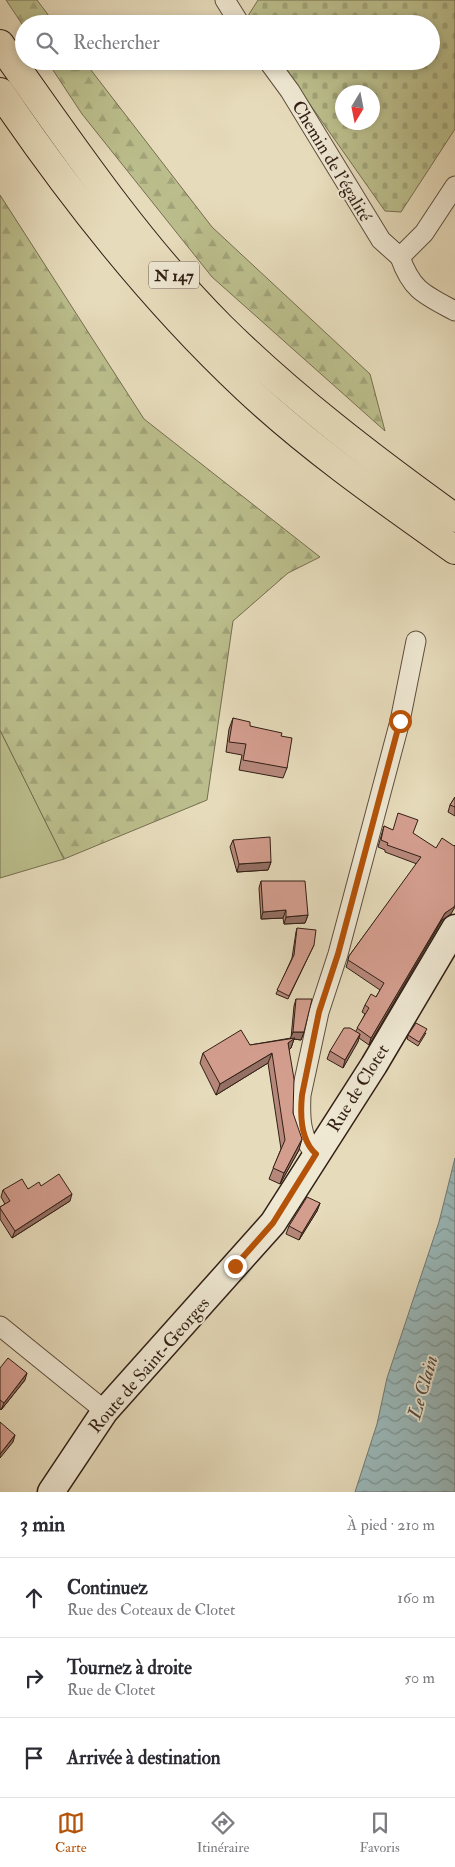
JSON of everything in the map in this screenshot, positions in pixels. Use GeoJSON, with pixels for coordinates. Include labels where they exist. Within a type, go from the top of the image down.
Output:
{"type":"FeatureCollection","features":[{"type":"Feature","properties":{"kind":"highway","name":"N 147"},"geometry":{"type":"LineString","coordinates":[[0,44],[15,65]]}},
{"type":"Feature","properties":{"kind":"highway","name":"N 147"},"geometry":{"type":"LineString","coordinates":[[19,70],[100,183],[176,277],[220,326],[298,399],[372,457],[455,518]]}},
{"type":"Feature","properties":{"kind":"highway","name":"N 147"},"geometry":{"type":"LineString","coordinates":[[0,92],[78,201],[120,254],[162,302],[213,355],[283,422],[359,482],[455,550]]}},
{"type":"Feature","properties":{"kind":"main road","name":"Rue de Clotet"},"geometry":{"type":"LineString","coordinates":[[235,1266],[273,1223],[374,1065],[455,928]]}},
{"type":"Feature","properties":{"kind":"main road","name":"Route de Saint-Georges"},"geometry":{"type":"LineString","coordinates":[[51,1492],[105,1411],[235,1266]]}},
{"type":"Feature","properties":{"kind":"street"},"geometry":{"type":"LineString","coordinates":[[225,0],[234,15]]}},
{"type":"Feature","properties":{"kind":"street","name":"Chemin de l'égalité"},"geometry":{"type":"LineString","coordinates":[[275,70],[290,91],[381,240],[400,257]]}},
{"type":"Feature","properties":{"kind":"street"},"geometry":{"type":"LineString","coordinates":[[455,186],[424,233],[400,257],[407,278],[422,294],[455,311]]}},
{"type":"Feature","properties":{"kind":"street"},"geometry":{"type":"LineString","coordinates":[[316,1154],[309,1148],[305,1136],[301,1107],[302,1095],[319,1012],[338,954],[400,721],[416,641]]}},
{"type":"Feature","properties":{"kind":"street"},"geometry":{"type":"LineString","coordinates":[[0,1326],[105,1411]]}},
{"type":"Feature","properties":{"kind":"green space"},"geometry":{"type":"Polygon","coordinates":[[[6,0],[37,0],[48,15],[16,15],[6,0]]]}},
{"type":"Feature","properties":{"kind":"green space"},"geometry":{"type":"Polygon","coordinates":[[[258,0],[455,0],[455,129],[401,212],[385,211],[284,70],[440,70],[440,15],[249,15],[258,0]]]}},
{"type":"Feature","properties":{"kind":"green space"},"geometry":{"type":"Polygon","coordinates":[[[53,70],[91,70],[212,227],[370,374],[385,431],[212,277],[82,114],[53,70]]]}},
{"type":"Feature","properties":{"kind":"green space"},"geometry":{"type":"Polygon","coordinates":[[[0,195],[144,419],[320,557],[288,573],[233,621],[207,800],[64,859],[0,730],[0,195]]]}},
{"type":"Feature","properties":{"kind":"green space"},"geometry":{"type":"Polygon","coordinates":[[[0,730],[64,859],[0,878],[0,730]]]}},
{"type":"Feature","properties":{"kind":"water","name":"Le Clain"},"geometry":{"type":"Polygon","coordinates":[[[455,1158],[455,1492],[355,1492],[377,1424],[387,1378],[439,1222],[455,1158]]]}},
{"type":"Feature","properties":{"kind":"building"},"geometry":{"type":"Polygon","coordinates":[[[233,718],[250,722],[250,726],[282,733],[281,736],[292,738],[287,768],[243,760],[246,744],[229,742],[233,718]]]}},
{"type":"Feature","properties":{"kind":"building"},"geometry":{"type":"Polygon","coordinates":[[[455,797],[455,807],[450,805],[455,797]]]}},
{"type":"Feature","properties":{"kind":"building"},"geometry":{"type":"Polygon","coordinates":[[[398,813],[418,820],[413,833],[436,848],[442,838],[455,845],[455,905],[445,913],[371,1038],[357,1028],[369,1008],[365,1005],[371,994],[376,997],[384,983],[348,960],[421,857],[387,845],[388,843],[381,840],[384,826],[393,830],[398,813]]]}},
{"type":"Feature","properties":{"kind":"building"},"geometry":{"type":"Polygon","coordinates":[[[270,837],[271,862],[239,864],[233,840],[270,837]]]}},
{"type":"Feature","properties":{"kind":"building"},"geometry":{"type":"Polygon","coordinates":[[[261,881],[305,881],[308,915],[286,917],[286,910],[263,912],[261,881]]]}},
{"type":"Feature","properties":{"kind":"building"},"geometry":{"type":"Polygon","coordinates":[[[297,928],[316,930],[314,945],[289,996],[277,990],[294,955],[297,928]]]}},
{"type":"Feature","properties":{"kind":"building"},"geometry":{"type":"Polygon","coordinates":[[[296,999],[312,999],[304,1032],[293,1032],[296,999]]]}},
{"type":"Feature","properties":{"kind":"building"},"geometry":{"type":"Polygon","coordinates":[[[416,1023],[427,1029],[419,1042],[408,1035],[416,1023]]]}},
{"type":"Feature","properties":{"kind":"building"},"geometry":{"type":"Polygon","coordinates":[[[344,1028],[350,1028],[360,1034],[345,1060],[330,1051],[344,1028]]]}},
{"type":"Feature","properties":{"kind":"building"},"geometry":{"type":"Polygon","coordinates":[[[241,1030],[250,1045],[295,1038],[288,1043],[294,1079],[293,1113],[302,1139],[284,1173],[273,1168],[285,1140],[272,1053],[220,1084],[203,1053],[241,1030]]]}},
{"type":"Feature","properties":{"kind":"building"},"geometry":{"type":"Polygon","coordinates":[[[59,1174],[72,1194],[15,1231],[0,1208],[10,1201],[3,1190],[22,1179],[28,1189],[39,1182],[41,1186],[59,1174]]]}},
{"type":"Feature","properties":{"kind":"building"},"geometry":{"type":"Polygon","coordinates":[[[307,1197],[320,1203],[302,1233],[289,1226],[307,1197]]]}},
{"type":"Feature","properties":{"kind":"building"},"geometry":{"type":"Polygon","coordinates":[[[8,1358],[27,1373],[4,1403],[0,1400],[0,1368],[8,1358]]]}},
{"type":"Feature","properties":{"kind":"building"},"geometry":{"type":"Polygon","coordinates":[[[0,1422],[15,1435],[0,1454],[0,1422]]]}},
{"type":"Feature","properties":{"kind":"route"},"geometry":{"type":"LineString","coordinates":[[235,1266],[273,1223],[316,1154],[309,1148],[305,1136],[301,1107],[302,1095],[319,1012],[338,954],[400,721]]}}]}
